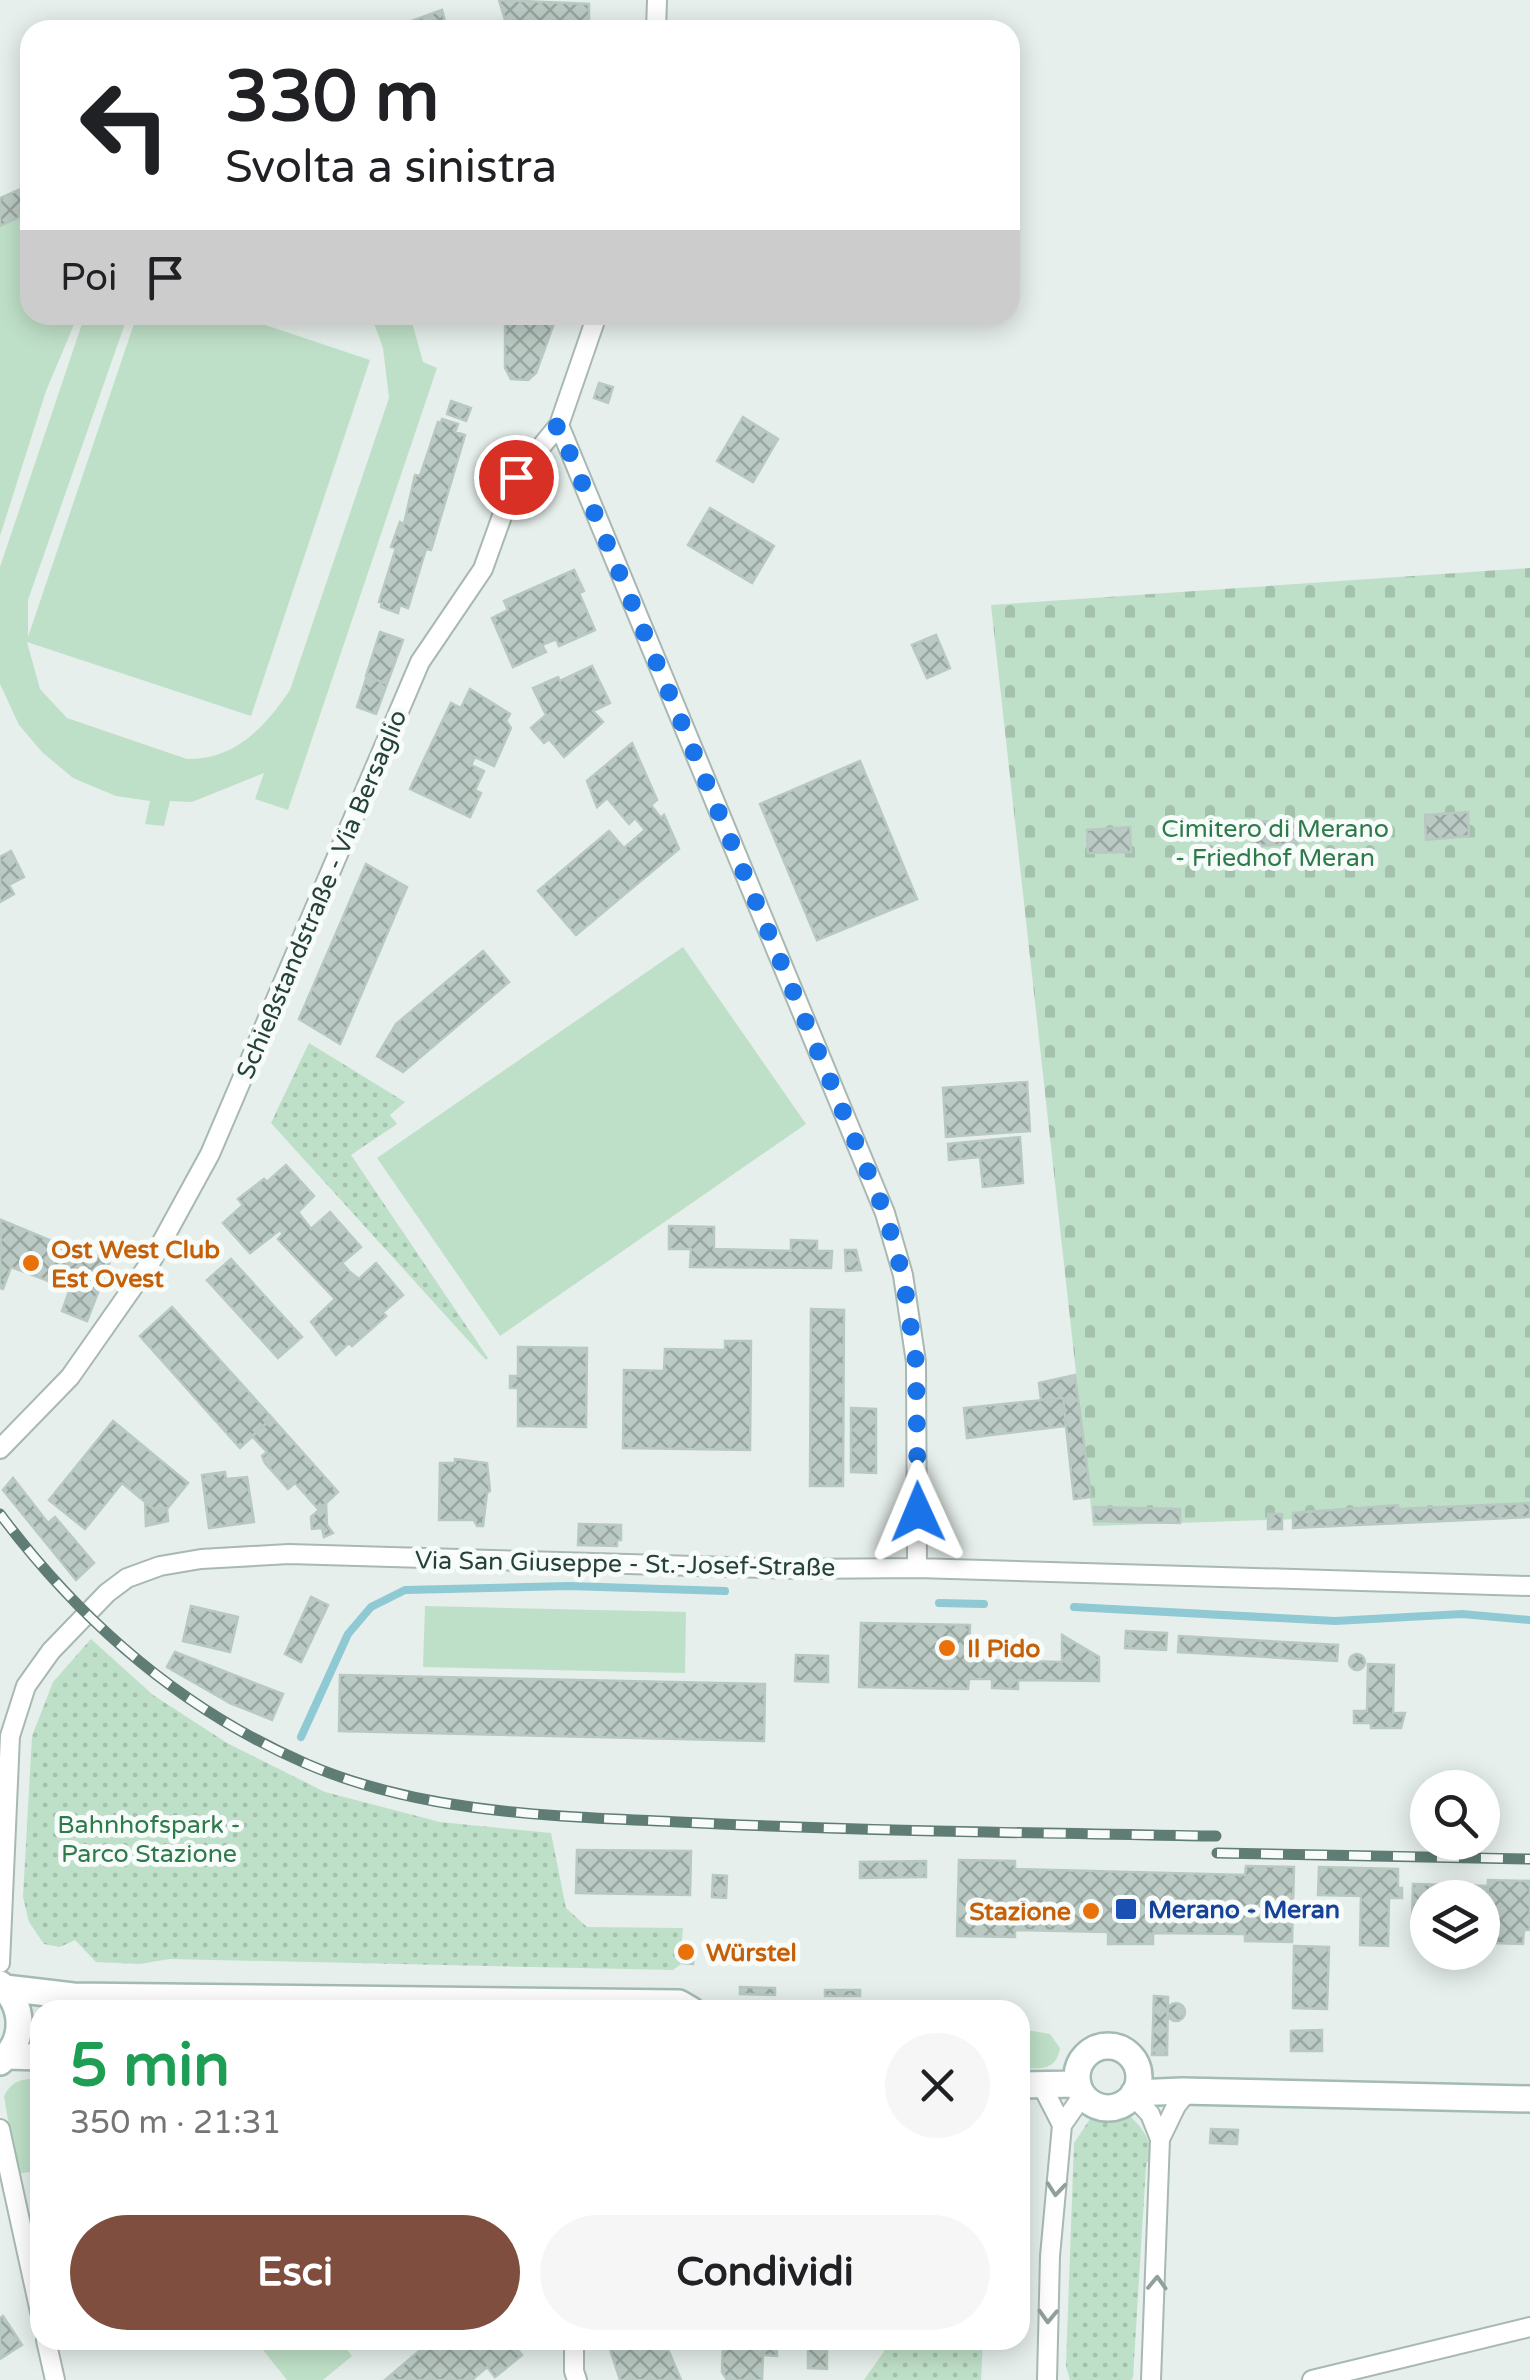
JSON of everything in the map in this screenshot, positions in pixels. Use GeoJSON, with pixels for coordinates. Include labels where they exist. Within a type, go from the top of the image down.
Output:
{"type":"FeatureCollection","features":[{"type":"Feature","properties":{"kind":"street","name":"Schießstandstraße - Via Bersaglio"},"geometry":{"type":"LineString","coordinates":[[0,1448],[70,1376],[152,1260],[210,1154],[420,662],[483,568],[516,477],[558,425],[593,325]]}},
{"type":"Feature","properties":{"kind":"street"},"geometry":{"type":"LineString","coordinates":[[558,425],[885,1213],[903,1276],[916,1362],[917,1568]]}},
{"type":"Feature","properties":{"kind":"street","name":"Via San Giuseppe - St.-Josef-Straße"},"geometry":{"type":"LineString","coordinates":[[2,1978],[10,1736],[26,1686],[51,1651],[94,1606],[128,1578],[160,1566],[271,1555],[1530,1586]]}},
{"type":"Feature","properties":{"kind":"street"},"geometry":{"type":"LineString","coordinates":[[2,1978],[74,1996],[144,2000]]}},
{"type":"Feature","properties":{"kind":"street"},"geometry":{"type":"LineString","coordinates":[[2,1978],[16,2004],[20,2022],[17,2040],[4,2059]]}},
{"type":"Feature","properties":{"kind":"street"},"geometry":{"type":"LineString","coordinates":[[1047,2380],[1050,2256],[1062,2125],[1080,2090],[1078,2068],[1083,2059],[1101,2047],[1124,2051],[1133,2060],[1134,2086],[1160,2139],[1153,2374],[1170,2380]]}},
{"type":"Feature","properties":{"kind":"street"},"geometry":{"type":"LineString","coordinates":[[4,2059],[30,2058]]}},
{"type":"Feature","properties":{"kind":"street"},"geometry":{"type":"LineString","coordinates":[[1031,2085],[1080,2090],[1094,2104],[1105,2108],[1120,2105],[1134,2086],[1158,2083],[1185,2091],[1529,2099]]}},
{"type":"Feature","properties":{"kind":"street"},"geometry":{"type":"LineString","coordinates":[[1031,2085],[1062,2125]]}},
{"type":"Feature","properties":{"kind":"street"},"geometry":{"type":"LineString","coordinates":[[1160,2139],[1185,2091]]}},
{"type":"Feature","properties":{"kind":"street"},"geometry":{"type":"LineString","coordinates":[[0,2129],[30,2266]]}},
{"type":"Feature","properties":{"kind":"street"},"geometry":{"type":"LineString","coordinates":[[1312,2380],[1530,2326]]}},
{"type":"Feature","properties":{"kind":"street"},"geometry":{"type":"LineString","coordinates":[[48,2350],[55,2380]]}},
{"type":"Feature","properties":{"kind":"street"},"geometry":{"type":"LineString","coordinates":[[574,2350],[577,2380]]}},
{"type":"Feature","properties":{"kind":"green space"},"geometry":{"type":"Polygon","coordinates":[[[20,189],[20,325],[74,325],[46,391],[0,536],[0,198],[20,189]]]}},
{"type":"Feature","properties":{"kind":"green space"},"geometry":{"type":"Polygon","coordinates":[[[82,325],[124,325],[28,600],[28,637],[134,325],[265,325],[370,360],[251,716],[27,642],[40,689],[67,718],[187,759],[220,754],[247,739],[290,690],[389,398],[383,348],[375,325],[413,325],[423,362],[437,368],[288,810],[255,799],[264,773],[192,802],[170,801],[164,826],[145,824],[150,801],[116,796],[73,778],[42,752],[19,725],[0,684],[0,567],[82,325]]]}},
{"type":"Feature","properties":{"kind":"green space","name":"Cimitero di Merano - Friedhof Meran"},"geometry":{"type":"Polygon","coordinates":[[[1530,568],[1530,1511],[1093,1526],[991,605],[1530,568]]]}},
{"type":"Feature","properties":{"kind":"green space"},"geometry":{"type":"Polygon","coordinates":[[[683,947],[806,1124],[500,1336],[377,1158],[683,947]]]}},
{"type":"Feature","properties":{"kind":"green space"},"geometry":{"type":"Polygon","coordinates":[[[309,1043],[405,1102],[390,1115],[397,1124],[351,1155],[486,1360],[271,1123],[309,1043]]]}},
{"type":"Feature","properties":{"kind":"green space"},"geometry":{"type":"Polygon","coordinates":[[[425,1606],[686,1612],[685,1673],[423,1667],[425,1606]]]}},
{"type":"Feature","properties":{"kind":"green space","name":"Bahnhofspark - Parco Stazione"},"geometry":{"type":"Polygon","coordinates":[[[91,1639],[153,1695],[227,1743],[325,1792],[440,1822],[551,1833],[566,1908],[587,1927],[683,1928],[680,1965],[673,1970],[170,1959],[139,1964],[96,1962],[75,1940],[60,1947],[44,1944],[29,1922],[23,1897],[32,1736],[53,1682],[91,1639]]]}},
{"type":"Feature","properties":{"kind":"green space"},"geometry":{"type":"Polygon","coordinates":[[[1030,2031],[1050,2034],[1060,2048],[1058,2056],[1051,2065],[1030,2068],[1030,2031]]]}},
{"type":"Feature","properties":{"kind":"green space"},"geometry":{"type":"Polygon","coordinates":[[[28,2079],[30,2172],[17,2174],[4,2096],[19,2081],[28,2079]]]}},
{"type":"Feature","properties":{"kind":"green space"},"geometry":{"type":"Polygon","coordinates":[[[1104,2112],[1130,2116],[1146,2136],[1152,2154],[1152,2161],[1146,2166],[1133,2377],[1070,2380],[1066,2366],[1074,2143],[1090,2119],[1104,2112]]]}},
{"type":"Feature","properties":{"kind":"green space"},"geometry":{"type":"Polygon","coordinates":[[[263,2350],[347,2350],[352,2356],[323,2380],[287,2380],[263,2350]]]}},
{"type":"Feature","properties":{"kind":"green space"},"geometry":{"type":"Polygon","coordinates":[[[885,2350],[982,2350],[981,2380],[864,2380],[885,2350]]]}},
{"type":"Feature","properties":{"kind":"building"},"geometry":{"type":"Polygon","coordinates":[[[499,0],[589,4],[589,20],[505,20],[499,0]]]}},
{"type":"Feature","properties":{"kind":"building"},"geometry":{"type":"Polygon","coordinates":[[[442,10],[445,20],[414,20],[442,10]]]}},
{"type":"Feature","properties":{"kind":"building"},"geometry":{"type":"Polygon","coordinates":[[[20,189],[20,217],[0,226],[0,198],[20,189]]]}},
{"type":"Feature","properties":{"kind":"building"},"geometry":{"type":"Polygon","coordinates":[[[505,325],[553,325],[536,373],[528,380],[511,379],[505,368],[505,325]]]}},
{"type":"Feature","properties":{"kind":"building"},"geometry":{"type":"Polygon","coordinates":[[[599,383],[613,387],[608,403],[594,398],[599,383]]]}},
{"type":"Feature","properties":{"kind":"building"},"geometry":{"type":"Polygon","coordinates":[[[451,401],[471,408],[466,421],[447,414],[451,401]]]}},
{"type":"Feature","properties":{"kind":"building"},"geometry":{"type":"Polygon","coordinates":[[[743,417],[778,439],[753,482],[717,461],[743,417]]]}},
{"type":"Feature","properties":{"kind":"building"},"geometry":{"type":"Polygon","coordinates":[[[442,419],[458,424],[455,432],[465,435],[431,550],[426,549],[408,608],[400,605],[398,613],[381,607],[379,602],[396,548],[391,547],[400,522],[404,524],[415,475],[420,476],[442,419]]]}},
{"type":"Feature","properties":{"kind":"building"},"geometry":{"type":"Polygon","coordinates":[[[710,508],[774,546],[752,583],[688,545],[710,508]]]}},
{"type":"Feature","properties":{"kind":"building"},"geometry":{"type":"Polygon","coordinates":[[[574,570],[595,630],[559,646],[556,639],[542,645],[546,652],[513,667],[492,618],[508,610],[504,601],[574,570]]]}},
{"type":"Feature","properties":{"kind":"building"},"geometry":{"type":"Polygon","coordinates":[[[380,632],[403,640],[387,684],[366,676],[380,632]]]}},
{"type":"Feature","properties":{"kind":"building"},"geometry":{"type":"Polygon","coordinates":[[[936,635],[950,668],[927,678],[912,645],[936,635]]]}},
{"type":"Feature","properties":{"kind":"building"},"geometry":{"type":"Polygon","coordinates":[[[592,666],[610,703],[593,711],[603,722],[564,757],[549,739],[544,743],[531,728],[546,715],[533,688],[592,666]]]}},
{"type":"Feature","properties":{"kind":"building"},"geometry":{"type":"Polygon","coordinates":[[[367,676],[387,684],[376,714],[357,707],[367,676]]]}},
{"type":"Feature","properties":{"kind":"building"},"geometry":{"type":"Polygon","coordinates":[[[470,689],[510,714],[506,721],[511,728],[494,766],[475,757],[471,765],[484,771],[475,790],[481,793],[470,817],[410,789],[451,703],[461,708],[470,689]]]}},
{"type":"Feature","properties":{"kind":"building"},"geometry":{"type":"Polygon","coordinates":[[[632,743],[657,800],[651,805],[661,818],[664,815],[679,849],[576,935],[538,891],[609,831],[624,848],[645,830],[635,818],[629,824],[607,798],[597,807],[587,781],[632,743]]]}},
{"type":"Feature","properties":{"kind":"building"},"geometry":{"type":"Polygon","coordinates":[[[860,761],[917,899],[817,940],[760,804],[860,761]]]}},
{"type":"Feature","properties":{"kind":"building"},"geometry":{"type":"Polygon","coordinates":[[[1468,812],[1469,836],[1426,840],[1425,815],[1468,812]]]}},
{"type":"Feature","properties":{"kind":"building"},"geometry":{"type":"Polygon","coordinates":[[[1296,820],[1297,844],[1254,846],[1253,822],[1296,820]]]}},
{"type":"Feature","properties":{"kind":"building"},"geometry":{"type":"Polygon","coordinates":[[[1130,827],[1131,852],[1088,853],[1087,830],[1130,827]]]}},
{"type":"Feature","properties":{"kind":"building"},"geometry":{"type":"Polygon","coordinates":[[[11,851],[24,877],[9,885],[14,894],[0,902],[0,857],[11,851]]]}},
{"type":"Feature","properties":{"kind":"building"},"geometry":{"type":"Polygon","coordinates":[[[366,864],[407,887],[340,1044],[299,1019],[366,864]]]}},
{"type":"Feature","properties":{"kind":"building"},"geometry":{"type":"Polygon","coordinates":[[[483,951],[509,982],[403,1072],[377,1056],[396,1024],[483,951]]]}},
{"type":"Feature","properties":{"kind":"building"},"geometry":{"type":"Polygon","coordinates":[[[1027,1082],[1030,1131],[946,1137],[943,1088],[1027,1082]]]}},
{"type":"Feature","properties":{"kind":"building"},"geometry":{"type":"Polygon","coordinates":[[[1020,1137],[1023,1183],[983,1187],[980,1157],[949,1160],[948,1144],[1020,1137]]]}},
{"type":"Feature","properties":{"kind":"building"},"geometry":{"type":"Polygon","coordinates":[[[286,1165],[314,1196],[298,1212],[311,1229],[330,1212],[361,1247],[342,1263],[359,1279],[376,1263],[403,1295],[383,1312],[386,1316],[336,1355],[311,1322],[335,1299],[278,1239],[283,1234],[280,1230],[250,1253],[223,1223],[243,1205],[238,1199],[286,1165]]]}},
{"type":"Feature","properties":{"kind":"building"},"geometry":{"type":"Polygon","coordinates":[[[1,1220],[110,1261],[87,1321],[62,1311],[70,1289],[11,1267],[3,1289],[0,1288],[1,1220]]]}},
{"type":"Feature","properties":{"kind":"building"},"geometry":{"type":"Polygon","coordinates":[[[669,1226],[714,1227],[714,1249],[791,1251],[791,1240],[817,1241],[817,1251],[832,1251],[831,1268],[690,1267],[691,1249],[669,1249],[669,1226]]]}},
{"type":"Feature","properties":{"kind":"building"},"geometry":{"type":"Polygon","coordinates":[[[845,1250],[856,1250],[861,1270],[846,1271],[845,1250]]]}},
{"type":"Feature","properties":{"kind":"building"},"geometry":{"type":"Polygon","coordinates":[[[231,1259],[302,1337],[278,1358],[207,1280],[231,1259]]]}},
{"type":"Feature","properties":{"kind":"building"},"geometry":{"type":"Polygon","coordinates":[[[172,1307],[272,1418],[240,1448],[140,1336],[172,1307]]]}},
{"type":"Feature","properties":{"kind":"building"},"geometry":{"type":"Polygon","coordinates":[[[811,1309],[844,1310],[843,1486],[810,1486],[811,1309]]]}},
{"type":"Feature","properties":{"kind":"building"},"geometry":{"type":"Polygon","coordinates":[[[725,1341],[751,1341],[750,1450],[623,1448],[624,1370],[664,1371],[665,1349],[725,1350],[725,1341]]]}},
{"type":"Feature","properties":{"kind":"building"},"geometry":{"type":"Polygon","coordinates":[[[518,1347],[587,1348],[586,1427],[518,1426],[518,1388],[510,1388],[510,1376],[518,1376],[518,1347]]]}},
{"type":"Feature","properties":{"kind":"building"},"geometry":{"type":"Polygon","coordinates":[[[1075,1375],[1091,1497],[1074,1499],[1063,1398],[1041,1400],[1039,1383],[1075,1375]]]}},
{"type":"Feature","properties":{"kind":"building"},"geometry":{"type":"Polygon","coordinates":[[[1063,1398],[1066,1426],[967,1438],[964,1408],[1063,1398]]]}},
{"type":"Feature","properties":{"kind":"building"},"geometry":{"type":"Polygon","coordinates":[[[851,1408],[876,1409],[876,1473],[851,1472],[851,1408]]]}},
{"type":"Feature","properties":{"kind":"building"},"geometry":{"type":"Polygon","coordinates":[[[272,1418],[338,1492],[319,1510],[295,1483],[288,1489],[265,1463],[262,1456],[267,1452],[252,1436],[272,1418]]]}},
{"type":"Feature","properties":{"kind":"building"},"geometry":{"type":"Polygon","coordinates":[[[113,1421],[188,1483],[166,1510],[156,1511],[122,1483],[85,1529],[49,1500],[113,1421]]]}},
{"type":"Feature","properties":{"kind":"building"},"geometry":{"type":"Polygon","coordinates":[[[455,1459],[487,1463],[490,1491],[483,1526],[477,1526],[474,1520],[439,1520],[440,1463],[455,1463],[455,1459]]]}},
{"type":"Feature","properties":{"kind":"building"},"geometry":{"type":"Polygon","coordinates":[[[225,1472],[226,1479],[247,1477],[254,1522],[209,1528],[202,1475],[225,1472]]]}},
{"type":"Feature","properties":{"kind":"building"},"geometry":{"type":"Polygon","coordinates":[[[13,1478],[48,1523],[55,1517],[94,1563],[76,1580],[3,1490],[13,1478]]]}},
{"type":"Feature","properties":{"kind":"building"},"geometry":{"type":"Polygon","coordinates":[[[145,1502],[156,1511],[167,1508],[168,1521],[146,1526],[145,1502]]]}},
{"type":"Feature","properties":{"kind":"building"},"geometry":{"type":"Polygon","coordinates":[[[1530,1503],[1530,1517],[1293,1528],[1293,1513],[1398,1505],[1398,1509],[1530,1503]]]}},
{"type":"Feature","properties":{"kind":"building"},"geometry":{"type":"Polygon","coordinates":[[[326,1504],[327,1525],[333,1533],[324,1537],[322,1528],[312,1529],[311,1517],[326,1504]]]}},
{"type":"Feature","properties":{"kind":"building"},"geometry":{"type":"Polygon","coordinates":[[[1094,1507],[1180,1509],[1180,1523],[1094,1521],[1094,1507]]]}},
{"type":"Feature","properties":{"kind":"building"},"geometry":{"type":"Polygon","coordinates":[[[1268,1514],[1282,1514],[1282,1529],[1268,1529],[1268,1514]]]}},
{"type":"Feature","properties":{"kind":"building"},"geometry":{"type":"Polygon","coordinates":[[[579,1524],[621,1525],[621,1540],[617,1540],[617,1546],[578,1545],[579,1524]]]}},
{"type":"Feature","properties":{"kind":"building"},"geometry":{"type":"Polygon","coordinates":[[[311,1597],[328,1605],[301,1662],[285,1654],[311,1597]]]}},
{"type":"Feature","properties":{"kind":"building"},"geometry":{"type":"Polygon","coordinates":[[[191,1606],[238,1617],[230,1652],[183,1641],[191,1606]]]}},
{"type":"Feature","properties":{"kind":"building"},"geometry":{"type":"Polygon","coordinates":[[[861,1623],[970,1625],[969,1660],[1062,1662],[1062,1635],[1099,1657],[1099,1681],[1018,1680],[1018,1689],[992,1688],[992,1679],[969,1679],[968,1689],[859,1687],[861,1623]]]}},
{"type":"Feature","properties":{"kind":"building"},"geometry":{"type":"Polygon","coordinates":[[[1126,1631],[1167,1633],[1166,1650],[1125,1648],[1126,1631]]]}},
{"type":"Feature","properties":{"kind":"building"},"geometry":{"type":"Polygon","coordinates":[[[1179,1636],[1338,1645],[1337,1661],[1178,1652],[1179,1636]]]}},
{"type":"Feature","properties":{"kind":"building"},"geometry":{"type":"Polygon","coordinates":[[[175,1652],[283,1694],[272,1720],[230,1703],[167,1667],[175,1652]]]}},
{"type":"Feature","properties":{"kind":"building"},"geometry":{"type":"Polygon","coordinates":[[[1357,1654],[1365,1662],[1357,1670],[1349,1662],[1357,1654]]]}},
{"type":"Feature","properties":{"kind":"building"},"geometry":{"type":"Polygon","coordinates":[[[796,1655],[828,1656],[828,1682],[795,1681],[796,1655]]]}},
{"type":"Feature","properties":{"kind":"building"},"geometry":{"type":"Polygon","coordinates":[[[1368,1664],[1394,1665],[1393,1713],[1405,1713],[1401,1728],[1371,1728],[1371,1723],[1354,1723],[1354,1711],[1367,1711],[1368,1664]]]}},
{"type":"Feature","properties":{"kind":"building"},"geometry":{"type":"Polygon","coordinates":[[[340,1675],[765,1684],[764,1741],[339,1731],[340,1675]]]}},
{"type":"Feature","properties":{"kind":"building"},"geometry":{"type":"Polygon","coordinates":[[[577,1850],[691,1851],[690,1895],[576,1893],[577,1850]]]}},
{"type":"Feature","properties":{"kind":"building"},"geometry":{"type":"Polygon","coordinates":[[[959,1860],[1015,1861],[1015,1869],[1245,1875],[1246,1866],[1294,1867],[1292,1942],[1245,1941],[1245,1934],[1153,1933],[1153,1944],[1108,1944],[1108,1932],[1015,1930],[1015,1937],[957,1936],[959,1860]]]}},
{"type":"Feature","properties":{"kind":"building"},"geometry":{"type":"Polygon","coordinates":[[[926,1861],[926,1877],[860,1878],[860,1862],[926,1861]]]}},
{"type":"Feature","properties":{"kind":"building"},"geometry":{"type":"Polygon","coordinates":[[[1319,1867],[1398,1869],[1402,1898],[1389,1898],[1388,1946],[1360,1945],[1361,1896],[1318,1895],[1319,1867]]]}},
{"type":"Feature","properties":{"kind":"building"},"geometry":{"type":"Polygon","coordinates":[[[713,1875],[727,1876],[726,1898],[712,1897],[713,1875]]]}},
{"type":"Feature","properties":{"kind":"building"},"geometry":{"type":"Polygon","coordinates":[[[1500,1880],[1530,1881],[1530,1930],[1524,1930],[1523,1944],[1500,1943],[1500,1880]]]}},
{"type":"Feature","properties":{"kind":"building"},"geometry":{"type":"Polygon","coordinates":[[[1294,1946],[1329,1947],[1327,2009],[1293,2008],[1294,1946]]]}},
{"type":"Feature","properties":{"kind":"building"},"geometry":{"type":"Polygon","coordinates":[[[683,1947],[694,1948],[693,1964],[682,1963],[683,1947]]]}},
{"type":"Feature","properties":{"kind":"building"},"geometry":{"type":"Polygon","coordinates":[[[740,1987],[775,1988],[775,1995],[740,1994],[740,1987]]]}},
{"type":"Feature","properties":{"kind":"building"},"geometry":{"type":"Polygon","coordinates":[[[825,1990],[860,1990],[860,1996],[825,1996],[825,1990]]]}},
{"type":"Feature","properties":{"kind":"building"},"geometry":{"type":"Polygon","coordinates":[[[1154,1996],[1168,1997],[1167,2055],[1152,2055],[1154,1996]]]}},
{"type":"Feature","properties":{"kind":"building"},"geometry":{"type":"Polygon","coordinates":[[[1176,2003],[1183,2005],[1183,2019],[1176,2021],[1169,2019],[1167,2012],[1169,2005],[1176,2003]]]}},
{"type":"Feature","properties":{"kind":"building"},"geometry":{"type":"Polygon","coordinates":[[[1322,2030],[1322,2051],[1291,2051],[1291,2031],[1322,2030]]]}},
{"type":"Feature","properties":{"kind":"building"},"geometry":{"type":"Polygon","coordinates":[[[1211,2129],[1238,2130],[1237,2144],[1210,2143],[1211,2129]]]}},
{"type":"Feature","properties":{"kind":"building"},"geometry":{"type":"Polygon","coordinates":[[[3,2316],[22,2345],[0,2359],[0,2318],[3,2316]]]}},
{"type":"Feature","properties":{"kind":"building"},"geometry":{"type":"Polygon","coordinates":[[[420,2350],[518,2350],[522,2355],[495,2377],[487,2367],[472,2380],[385,2380],[420,2350]]]}},
{"type":"Feature","properties":{"kind":"building"},"geometry":{"type":"Polygon","coordinates":[[[610,2350],[668,2350],[681,2380],[620,2380],[610,2350]]]}},
{"type":"Feature","properties":{"kind":"building"},"geometry":{"type":"Polygon","coordinates":[[[723,2350],[777,2350],[777,2356],[763,2355],[762,2380],[727,2380],[722,2372],[723,2350]]]}},
{"type":"Feature","properties":{"kind":"building"},"geometry":{"type":"Polygon","coordinates":[[[808,2350],[827,2350],[827,2369],[808,2368],[808,2350]]]}},
{"type":"Feature","properties":{"kind":"waterway"},"geometry":{"type":"LineString","coordinates":[[301,1737],[348,1634],[371,1607],[405,1590],[569,1586],[725,1591]]}},
{"type":"Feature","properties":{"kind":"waterway"},"geometry":{"type":"LineString","coordinates":[[939,1603],[984,1604]]}},
{"type":"Feature","properties":{"kind":"waterway"},"geometry":{"type":"LineString","coordinates":[[1074,1607],[1335,1621],[1462,1614],[1530,1620]]}},
{"type":"Feature","properties":{"kind":"railway"},"geometry":{"type":"LineString","coordinates":[[0,1514],[65,1591],[176,1690],[261,1742],[351,1781],[443,1803],[585,1817],[880,1830],[1216,1836]]}},
{"type":"Feature","properties":{"kind":"railway"},"geometry":{"type":"LineString","coordinates":[[1217,1853],[1530,1859]]}},
{"type":"Feature","properties":{"kind":"place","name":"Ost West Club Est Ovest"},"geometry":{"type":"Point","coordinates":[31,1263]}},
{"type":"Feature","properties":{"kind":"place","name":"Il Pido"},"geometry":{"type":"Point","coordinates":[947,1648]}},
{"type":"Feature","properties":{"kind":"place","name":"Merano - Meran"},"geometry":{"type":"Point","coordinates":[1126,1909]}},
{"type":"Feature","properties":{"kind":"place","name":"Stazione"},"geometry":{"type":"Point","coordinates":[1091,1911]}},
{"type":"Feature","properties":{"kind":"place","name":"Würstel"},"geometry":{"type":"Point","coordinates":[686,1952]}},
{"type":"Feature","properties":{"kind":"route"},"geometry":{"type":"LineString","coordinates":[[516,477],[558,425],[885,1213],[903,1276],[916,1362],[918,1512]]}}]}
